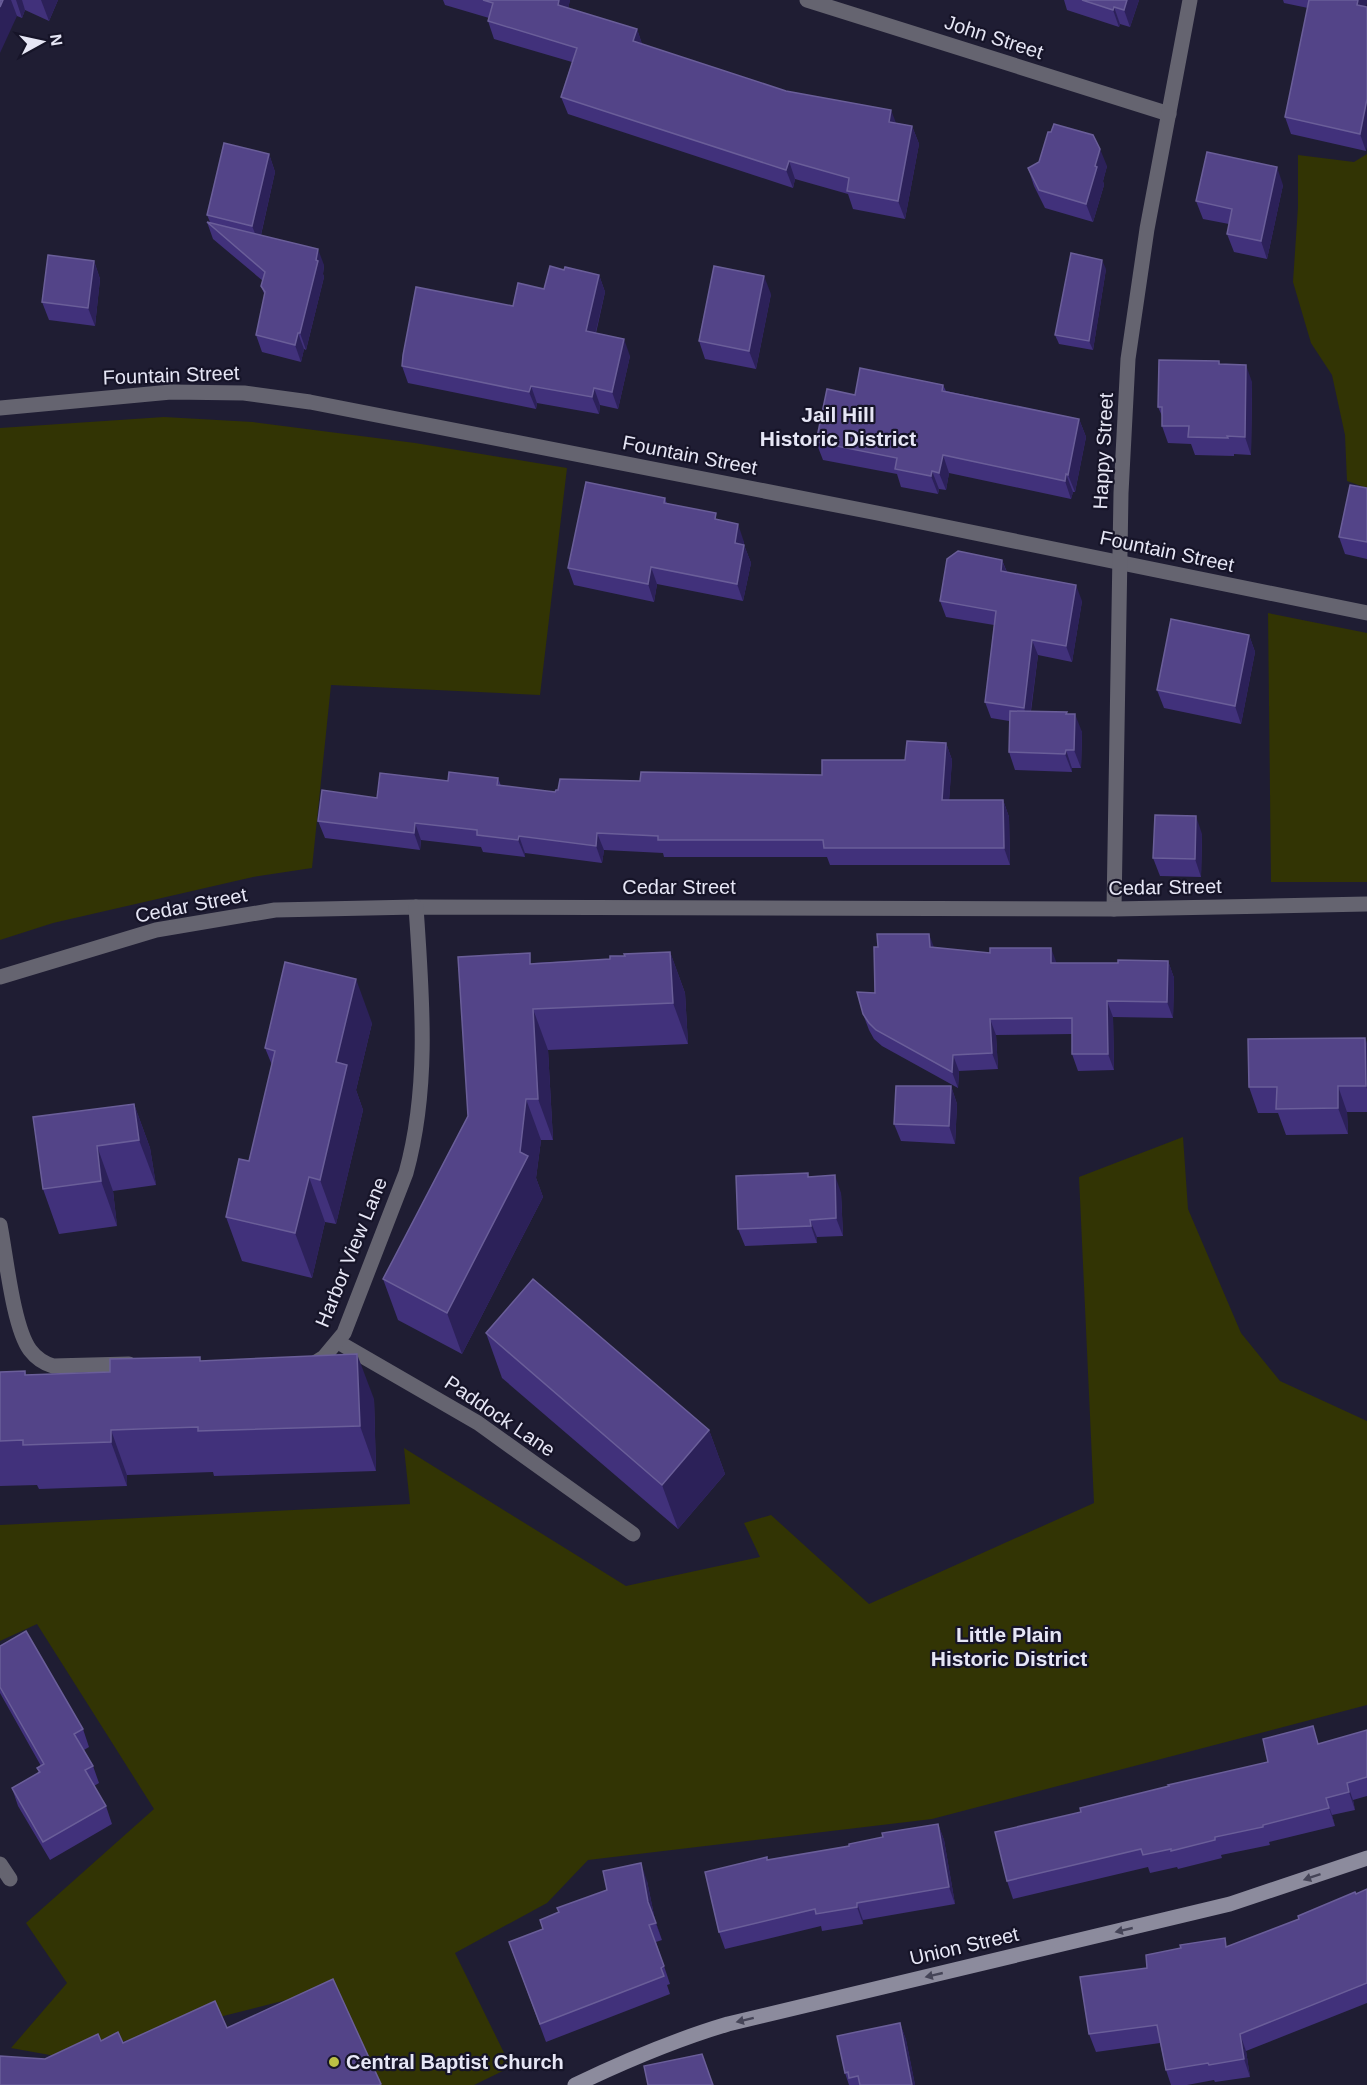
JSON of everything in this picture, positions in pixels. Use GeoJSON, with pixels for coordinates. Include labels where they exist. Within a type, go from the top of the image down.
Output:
{"type":"FeatureCollection","features":[{"type":"Feature","properties":{"kind":"main road","name":"Union Street"},"geometry":{"type":"LineString","coordinates":[[575,2085],[652,2049],[728,2024],[1230,1904],[1367,1858]]}},
{"type":"Feature","properties":{"kind":"street","name":"John Street"},"geometry":{"type":"LineString","coordinates":[[807,0],[1169,114]]}},
{"type":"Feature","properties":{"kind":"street","name":"Happy Street"},"geometry":{"type":"LineString","coordinates":[[1114,909],[1120,563],[1128,359],[1144,251],[1190,0]]}},
{"type":"Feature","properties":{"kind":"street","name":"Fountain Street"},"geometry":{"type":"LineString","coordinates":[[0,408],[171,392],[243,393],[272,396],[409,420],[1367,613]]}},
{"type":"Feature","properties":{"kind":"street","name":"Cedar Street"},"geometry":{"type":"LineString","coordinates":[[0,977],[156,930],[274,910],[416,907],[1114,909],[1367,904]]}},
{"type":"Feature","properties":{"kind":"street","name":"Harbor View Lane"},"geometry":{"type":"LineString","coordinates":[[293,1372],[308,1367],[324,1357],[344,1333],[406,1173],[421,1093],[423,1055],[416,907]]}},
{"type":"Feature","properties":{"kind":"street"},"geometry":{"type":"LineString","coordinates":[[0,1225],[18,1320],[28,1348],[35,1357],[53,1366],[148,1364]]}},
{"type":"Feature","properties":{"kind":"street","name":"Paddock Lane"},"geometry":{"type":"LineString","coordinates":[[338,1342],[478,1423],[633,1534]]}},
{"type":"Feature","properties":{"kind":"street"},"geometry":{"type":"LineString","coordinates":[[0,1864],[10,1879]]}},
{"type":"Feature","properties":{"kind":"shaded area"},"geometry":{"type":"Polygon","coordinates":[[[1367,154],[1367,488],[1347,481],[1345,435],[1332,375],[1311,343],[1293,282],[1298,207],[1298,155],[1354,162],[1367,154]]]}},
{"type":"Feature","properties":{"kind":"shaded area"},"geometry":{"type":"Polygon","coordinates":[[[164,417],[253,422],[415,443],[567,468],[540,695],[331,685],[312,868],[253,877],[53,923],[0,940],[0,428],[164,417]]]}},
{"type":"Feature","properties":{"kind":"shaded area"},"geometry":{"type":"Polygon","coordinates":[[[1268,613],[1367,633],[1367,882],[1271,882],[1268,613]]]}},
{"type":"Feature","properties":{"kind":"shaded area"},"geometry":{"type":"Polygon","coordinates":[[[1183,1137],[1188,1209],[1241,1333],[1280,1381],[1367,1421],[1367,1705],[932,1819],[588,1860],[547,1903],[455,1953],[511,2067],[474,2085],[379,2085],[334,1988],[61,2057],[11,2048],[67,1983],[26,1923],[154,1809],[37,1624],[0,1641],[0,1525],[410,1504],[404,1448],[626,1586],[760,1557],[744,1523],[771,1515],[869,1604],[1094,1503],[1079,1177],[1183,1137]]]}},
{"type":"Feature","properties":{"kind":"building"},"geometry":{"type":"Polygon","coordinates":[[[483,0],[559,0],[558,5],[637,29],[633,41],[786,91],[891,110],[889,122],[912,126],[898,201],[847,191],[849,178],[789,161],[786,170],[561,97],[577,48],[488,21],[493,3],[483,0]]]}},
{"type":"Feature","properties":{"kind":"building"},"geometry":{"type":"Polygon","coordinates":[[[1082,0],[1127,0],[1124,10],[1114,7],[1113,10],[1082,0]]]}},
{"type":"Feature","properties":{"kind":"building"},"geometry":{"type":"Polygon","coordinates":[[[1309,0],[1358,0],[1357,5],[1367,7],[1367,99],[1360,134],[1285,117],[1309,0]]]}},
{"type":"Feature","properties":{"kind":"building"},"geometry":{"type":"Polygon","coordinates":[[[1054,124],[1093,135],[1100,149],[1086,204],[1039,190],[1028,168],[1039,162],[1048,132],[1051,132],[1054,124]]]}},
{"type":"Feature","properties":{"kind":"building"},"geometry":{"type":"Polygon","coordinates":[[[224,143],[269,154],[252,226],[207,215],[224,143]]]}},
{"type":"Feature","properties":{"kind":"building"},"geometry":{"type":"Polygon","coordinates":[[[1207,152],[1277,167],[1261,241],[1227,234],[1232,209],[1196,201],[1207,152]]]}},
{"type":"Feature","properties":{"kind":"building"},"geometry":{"type":"Polygon","coordinates":[[[207,222],[318,249],[316,260],[318,261],[295,345],[256,335],[265,292],[261,286],[265,272],[207,222]]]}},
{"type":"Feature","properties":{"kind":"building"},"geometry":{"type":"Polygon","coordinates":[[[1071,253],[1102,260],[1089,341],[1055,335],[1071,253]]]}},
{"type":"Feature","properties":{"kind":"building"},"geometry":{"type":"Polygon","coordinates":[[[48,255],[94,261],[88,308],[42,302],[48,255]]]}},
{"type":"Feature","properties":{"kind":"building"},"geometry":{"type":"Polygon","coordinates":[[[550,266],[599,275],[586,331],[624,339],[612,392],[594,388],[592,397],[531,386],[529,392],[402,366],[416,287],[513,306],[518,283],[544,289],[550,266]]]}},
{"type":"Feature","properties":{"kind":"building"},"geometry":{"type":"Polygon","coordinates":[[[714,266],[764,276],[749,351],[699,341],[714,266]]]}},
{"type":"Feature","properties":{"kind":"building"},"geometry":{"type":"Polygon","coordinates":[[[1159,360],[1219,361],[1219,364],[1246,365],[1245,437],[1188,437],[1189,426],[1162,426],[1162,407],[1158,407],[1159,360]]]}},
{"type":"Feature","properties":{"kind":"building"},"geometry":{"type":"Polygon","coordinates":[[[860,368],[943,385],[942,391],[1079,419],[1065,481],[943,455],[939,473],[932,471],[931,476],[895,469],[897,458],[816,442],[827,389],[855,395],[860,368]]]}},
{"type":"Feature","properties":{"kind":"building"},"geometry":{"type":"Polygon","coordinates":[[[586,482],[665,498],[664,503],[716,513],[715,519],[738,524],[735,543],[744,545],[737,584],[651,567],[648,584],[568,568],[586,482]]]}},
{"type":"Feature","properties":{"kind":"building"},"geometry":{"type":"Polygon","coordinates":[[[1350,485],[1367,488],[1367,542],[1339,537],[1350,485]]]}},
{"type":"Feature","properties":{"kind":"building"},"geometry":{"type":"Polygon","coordinates":[[[958,551],[1002,560],[1001,571],[1076,585],[1066,646],[1032,640],[1024,708],[985,702],[996,611],[940,601],[947,559],[958,551]]]}},
{"type":"Feature","properties":{"kind":"building"},"geometry":{"type":"Polygon","coordinates":[[[1171,619],[1249,635],[1235,706],[1157,690],[1171,619]]]}},
{"type":"Feature","properties":{"kind":"building"},"geometry":{"type":"Polygon","coordinates":[[[1010,711],[1075,714],[1074,750],[1066,750],[1065,754],[1009,752],[1010,711]]]}},
{"type":"Feature","properties":{"kind":"building"},"geometry":{"type":"Polygon","coordinates":[[[907,741],[946,743],[942,800],[1003,800],[1004,848],[824,848],[823,840],[658,840],[658,836],[597,833],[596,846],[519,836],[518,840],[477,835],[477,830],[415,823],[414,833],[318,821],[322,790],[377,798],[380,773],[448,781],[449,772],[498,778],[497,785],[555,792],[558,790],[560,779],[640,781],[641,772],[822,775],[822,760],[905,760],[907,741]]]}},
{"type":"Feature","properties":{"kind":"building"},"geometry":{"type":"Polygon","coordinates":[[[1155,815],[1196,816],[1195,859],[1153,858],[1155,815]]]}},
{"type":"Feature","properties":{"kind":"building"},"geometry":{"type":"Polygon","coordinates":[[[877,934],[929,934],[930,947],[990,953],[990,948],[1051,948],[1051,963],[1118,963],[1118,960],[1168,961],[1167,1002],[1107,1001],[1108,1054],[1072,1054],[1072,1018],[990,1019],[992,1053],[953,1055],[952,1072],[876,1030],[863,1014],[857,992],[875,993],[874,947],[878,947],[877,934]]]}},
{"type":"Feature","properties":{"kind":"building"},"geometry":{"type":"Polygon","coordinates":[[[670,952],[673,1003],[533,1009],[538,1099],[526,1099],[520,1152],[528,1156],[447,1313],[383,1279],[468,1116],[458,957],[530,953],[530,964],[610,959],[610,956],[625,956],[624,954],[670,952]]]}},
{"type":"Feature","properties":{"kind":"building"},"geometry":{"type":"Polygon","coordinates":[[[285,962],[356,979],[336,1062],[347,1065],[320,1180],[309,1177],[295,1233],[226,1217],[239,1159],[249,1161],[275,1051],[265,1048],[285,962]]]}},
{"type":"Feature","properties":{"kind":"building"},"geometry":{"type":"Polygon","coordinates":[[[1365,1038],[1366,1086],[1338,1086],[1338,1108],[1276,1109],[1277,1087],[1249,1087],[1248,1039],[1365,1038]]]}},
{"type":"Feature","properties":{"kind":"building"},"geometry":{"type":"Polygon","coordinates":[[[896,1086],[951,1086],[949,1126],[894,1124],[896,1086]]]}},
{"type":"Feature","properties":{"kind":"building"},"geometry":{"type":"Polygon","coordinates":[[[134,1104],[139,1140],[97,1146],[101,1181],[43,1189],[33,1117],[134,1104]]]}},
{"type":"Feature","properties":{"kind":"building"},"geometry":{"type":"Polygon","coordinates":[[[808,1173],[808,1177],[835,1175],[836,1218],[810,1220],[811,1226],[738,1229],[736,1176],[808,1173]]]}},
{"type":"Feature","properties":{"kind":"building"},"geometry":{"type":"Polygon","coordinates":[[[533,1279],[709,1430],[662,1485],[486,1333],[533,1279]]]}},
{"type":"Feature","properties":{"kind":"building"},"geometry":{"type":"Polygon","coordinates":[[[357,1354],[360,1426],[198,1431],[198,1427],[111,1430],[111,1442],[23,1445],[23,1440],[0,1441],[0,1372],[25,1371],[25,1375],[110,1372],[110,1359],[200,1357],[200,1361],[357,1354]]]}},
{"type":"Feature","properties":{"kind":"building"},"geometry":{"type":"Polygon","coordinates":[[[26,1631],[83,1729],[74,1734],[93,1766],[85,1770],[106,1806],[43,1842],[12,1788],[40,1772],[37,1768],[44,1764],[0,1687],[0,1646],[26,1631]]]}},
{"type":"Feature","properties":{"kind":"building"},"geometry":{"type":"Polygon","coordinates":[[[1313,1726],[1318,1744],[1367,1730],[1367,1777],[1347,1783],[1349,1792],[1326,1798],[1329,1808],[1263,1825],[1263,1827],[1215,1837],[1215,1840],[1171,1851],[1171,1849],[1143,1855],[1141,1849],[1007,1881],[995,1832],[1081,1812],[1080,1808],[1168,1785],[1268,1762],[1263,1739],[1313,1726]]]}},
{"type":"Feature","properties":{"kind":"building"},"geometry":{"type":"Polygon","coordinates":[[[938,1824],[949,1887],[857,1903],[857,1907],[816,1914],[815,1909],[719,1932],[705,1872],[767,1857],[767,1860],[849,1846],[849,1844],[883,1837],[882,1833],[938,1824]]]}},
{"type":"Feature","properties":{"kind":"building"},"geometry":{"type":"Polygon","coordinates":[[[641,1863],[648,1902],[656,1923],[649,1925],[664,1966],[661,1968],[664,1976],[540,2024],[509,1942],[543,1929],[540,1920],[559,1912],[557,1908],[607,1890],[603,1871],[641,1863]]]}},
{"type":"Feature","properties":{"kind":"building"},"geometry":{"type":"Polygon","coordinates":[[[1367,1889],[1367,1983],[1240,2034],[1244,2059],[1166,2070],[1157,2025],[1089,2034],[1080,1977],[1147,1968],[1146,1955],[1181,1948],[1180,1945],[1225,1938],[1226,1947],[1299,1919],[1298,1916],[1367,1889]]]}},
{"type":"Feature","properties":{"kind":"building"},"geometry":{"type":"Polygon","coordinates":[[[333,1979],[381,2084],[379,2085],[0,2085],[0,2056],[45,2059],[98,2034],[101,2041],[118,2032],[123,2043],[215,2001],[227,2028],[333,1979]]]}},
{"type":"Feature","properties":{"kind":"building"},"geometry":{"type":"Polygon","coordinates":[[[900,2023],[912,2085],[860,2085],[858,2076],[849,2078],[848,2072],[845,2073],[837,2036],[900,2023]]]}},
{"type":"Feature","properties":{"kind":"building"},"geometry":{"type":"Polygon","coordinates":[[[702,2054],[713,2085],[648,2085],[644,2066],[702,2054]]]}},
{"type":"Feature","properties":{"kind":"place","name":"Central Baptist Church"},"geometry":{"type":"Point","coordinates":[334,2062]}},
{"type":"Feature","properties":{"kind":"district","name":"Jail Hill Historic District"},"geometry":{"type":"Point","coordinates":[838,426]}},
{"type":"Feature","properties":{"kind":"district","name":"Little Plain Historic District"},"geometry":{"type":"Point","coordinates":[1009,1646]}}]}
